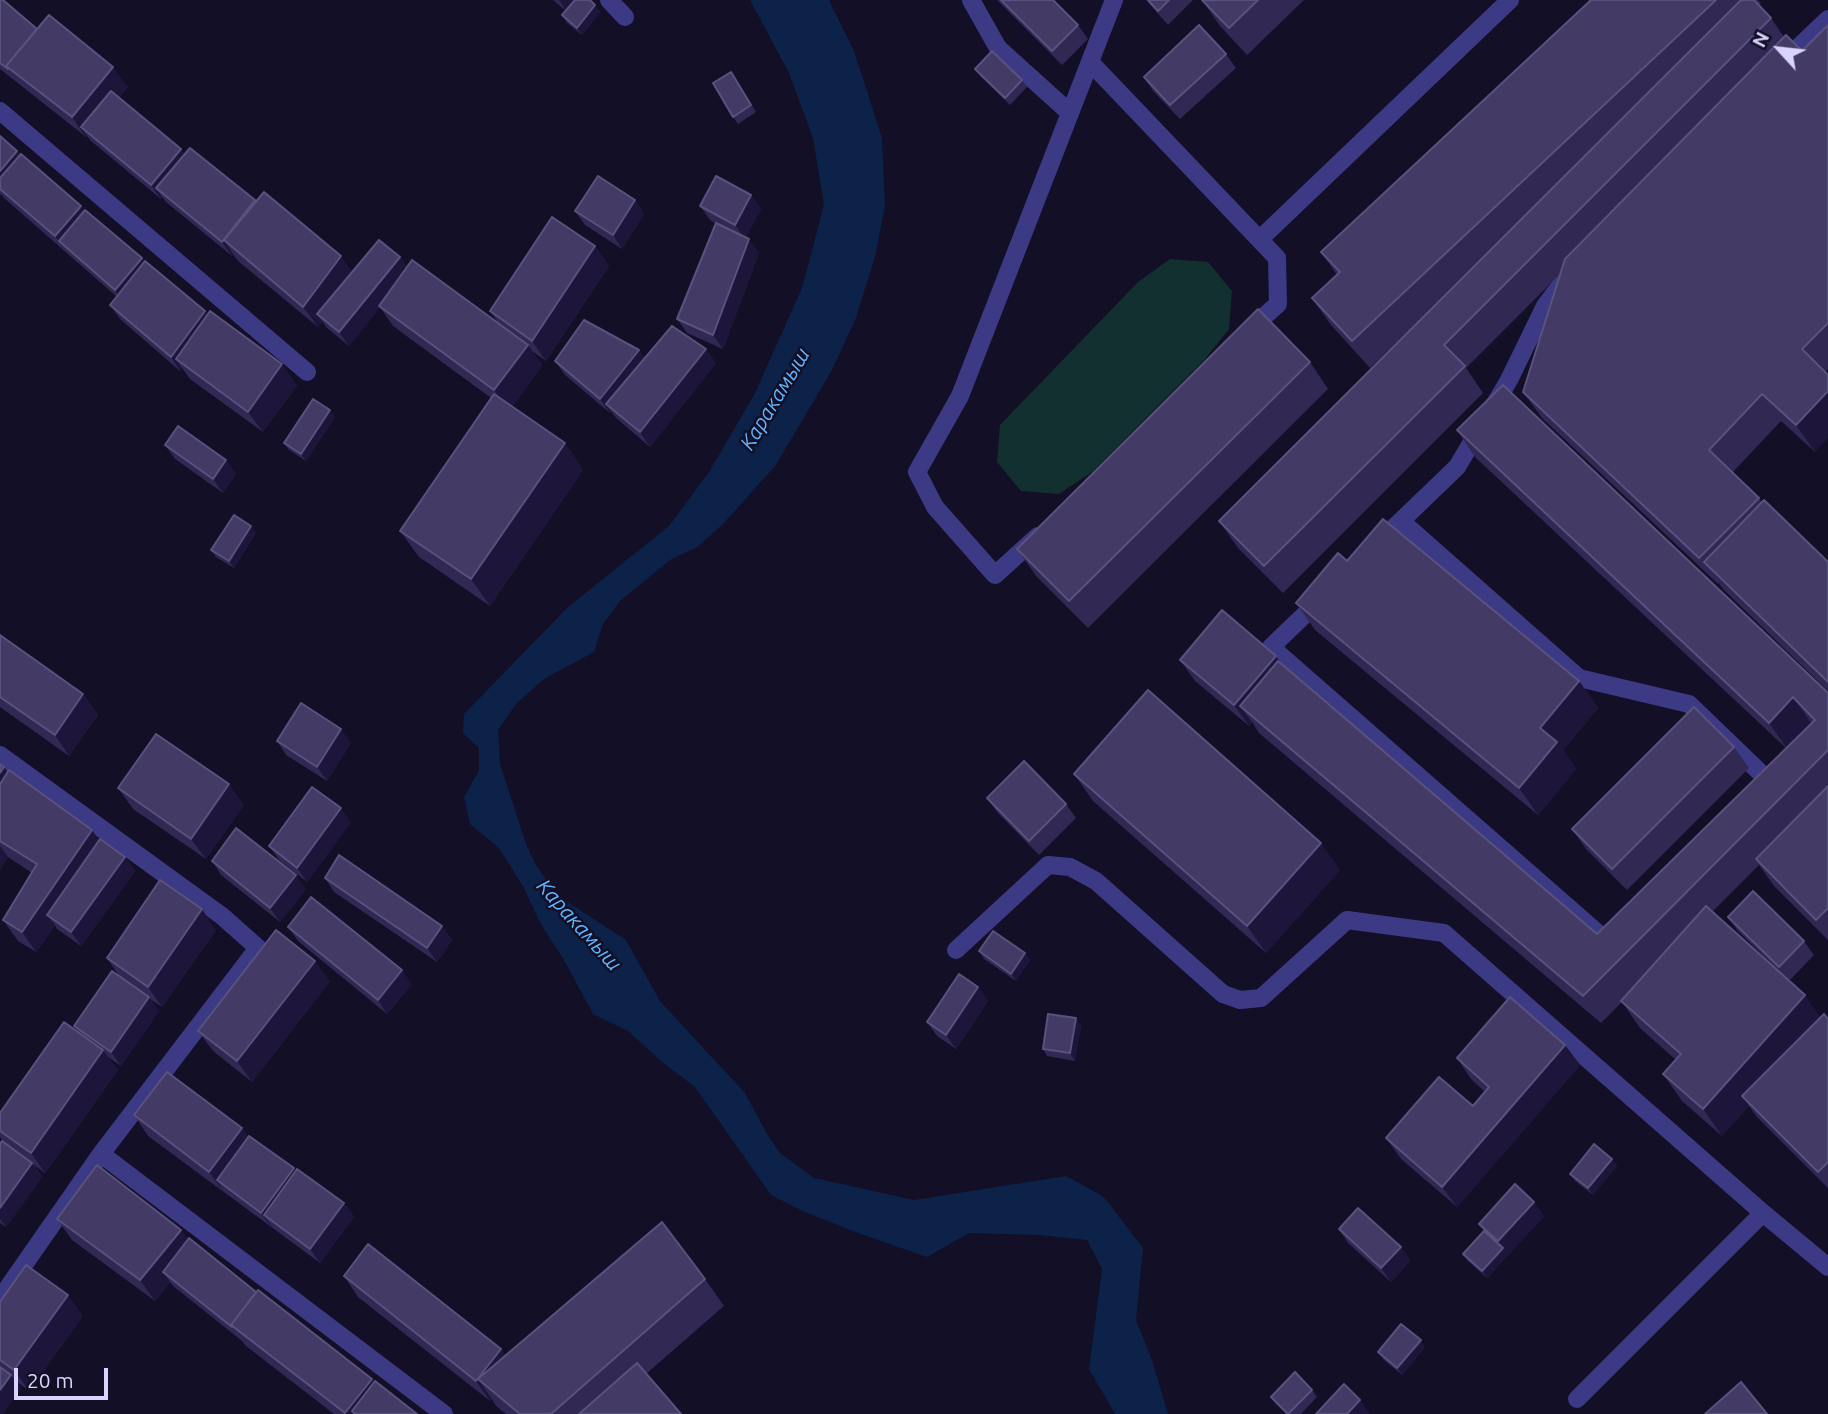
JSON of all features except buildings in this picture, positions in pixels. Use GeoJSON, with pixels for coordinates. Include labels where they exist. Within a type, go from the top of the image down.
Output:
{"type":"FeatureCollection","features":[{"type":"Feature","properties":{"kind":"street"},"geometry":{"type":"LineString","coordinates":[[609,0],[625,17]]}},
{"type":"Feature","properties":{"kind":"street"},"geometry":{"type":"LineString","coordinates":[[971,0],[998,48],[1070,113]]}},
{"type":"Feature","properties":{"kind":"street"},"geometry":{"type":"LineString","coordinates":[[1048,526],[995,575],[935,507],[917,472],[960,396],[1114,0]]}},
{"type":"Feature","properties":{"kind":"street"},"geometry":{"type":"LineString","coordinates":[[1260,239],[1510,0]]}},
{"type":"Feature","properties":{"kind":"street"},"geometry":{"type":"LineString","coordinates":[[1767,77],[1828,19]]}},
{"type":"Feature","properties":{"kind":"street"},"geometry":{"type":"LineString","coordinates":[[1090,62],[1278,258],[1278,304],[1238,340]]}},
{"type":"Feature","properties":{"kind":"street"},"geometry":{"type":"LineString","coordinates":[[0,110],[307,372]]}},
{"type":"Feature","properties":{"kind":"street"},"geometry":{"type":"LineString","coordinates":[[1371,550],[1457,467],[1509,380],[1545,306],[1578,262]]}},
{"type":"Feature","properties":{"kind":"street"},"geometry":{"type":"LineString","coordinates":[[1401,521],[1579,678],[1689,704],[1769,781],[1750,800]]}},
{"type":"Feature","properties":{"kind":"street"},"geometry":{"type":"LineString","coordinates":[[1331,589],[1270,647],[1609,943],[1628,923]]}},
{"type":"Feature","properties":{"kind":"street"},"geometry":{"type":"LineString","coordinates":[[0,755],[222,916],[258,948],[101,1154],[0,1299]]}},
{"type":"Feature","properties":{"kind":"street"},"geometry":{"type":"LineString","coordinates":[[956,950],[1048,865],[1070,867],[1097,881],[1223,994],[1240,1000],[1261,998],[1348,920],[1444,933],[1828,1267]]}},
{"type":"Feature","properties":{"kind":"street"},"geometry":{"type":"LineString","coordinates":[[101,1154],[444,1414]]}},
{"type":"Feature","properties":{"kind":"street"},"geometry":{"type":"LineString","coordinates":[[1577,1399],[1763,1213]]}},
{"type":"Feature","properties":{"kind":"green space"},"geometry":{"type":"Polygon","coordinates":[[[1170,259],[1208,262],[1232,291],[1229,329],[1205,359],[1092,472],[1059,494],[1021,491],[997,462],[1000,425],[1138,282],[1170,259]]]}},
{"type":"Feature","properties":{"kind":"water","name":"Каракамыш"},"geometry":{"type":"Polygon","coordinates":[[[750,0],[829,0],[854,51],[882,138],[885,205],[876,253],[856,318],[832,370],[776,465],[723,524],[697,547],[670,560],[620,601],[603,624],[594,652],[544,679],[516,704],[498,730],[500,764],[526,844],[536,865],[557,895],[626,940],[660,1001],[745,1093],[780,1153],[814,1178],[914,1200],[1066,1176],[1104,1197],[1143,1248],[1136,1320],[1152,1360],[1168,1414],[1115,1414],[1089,1369],[1102,1269],[1087,1240],[1039,1235],[969,1233],[927,1257],[855,1232],[771,1195],[695,1087],[628,1031],[593,1014],[499,848],[470,824],[464,797],[479,770],[479,748],[463,733],[464,714],[568,607],[669,526],[709,472],[754,395],[802,288],[824,205],[813,138],[789,73],[750,0]]]}}]}
